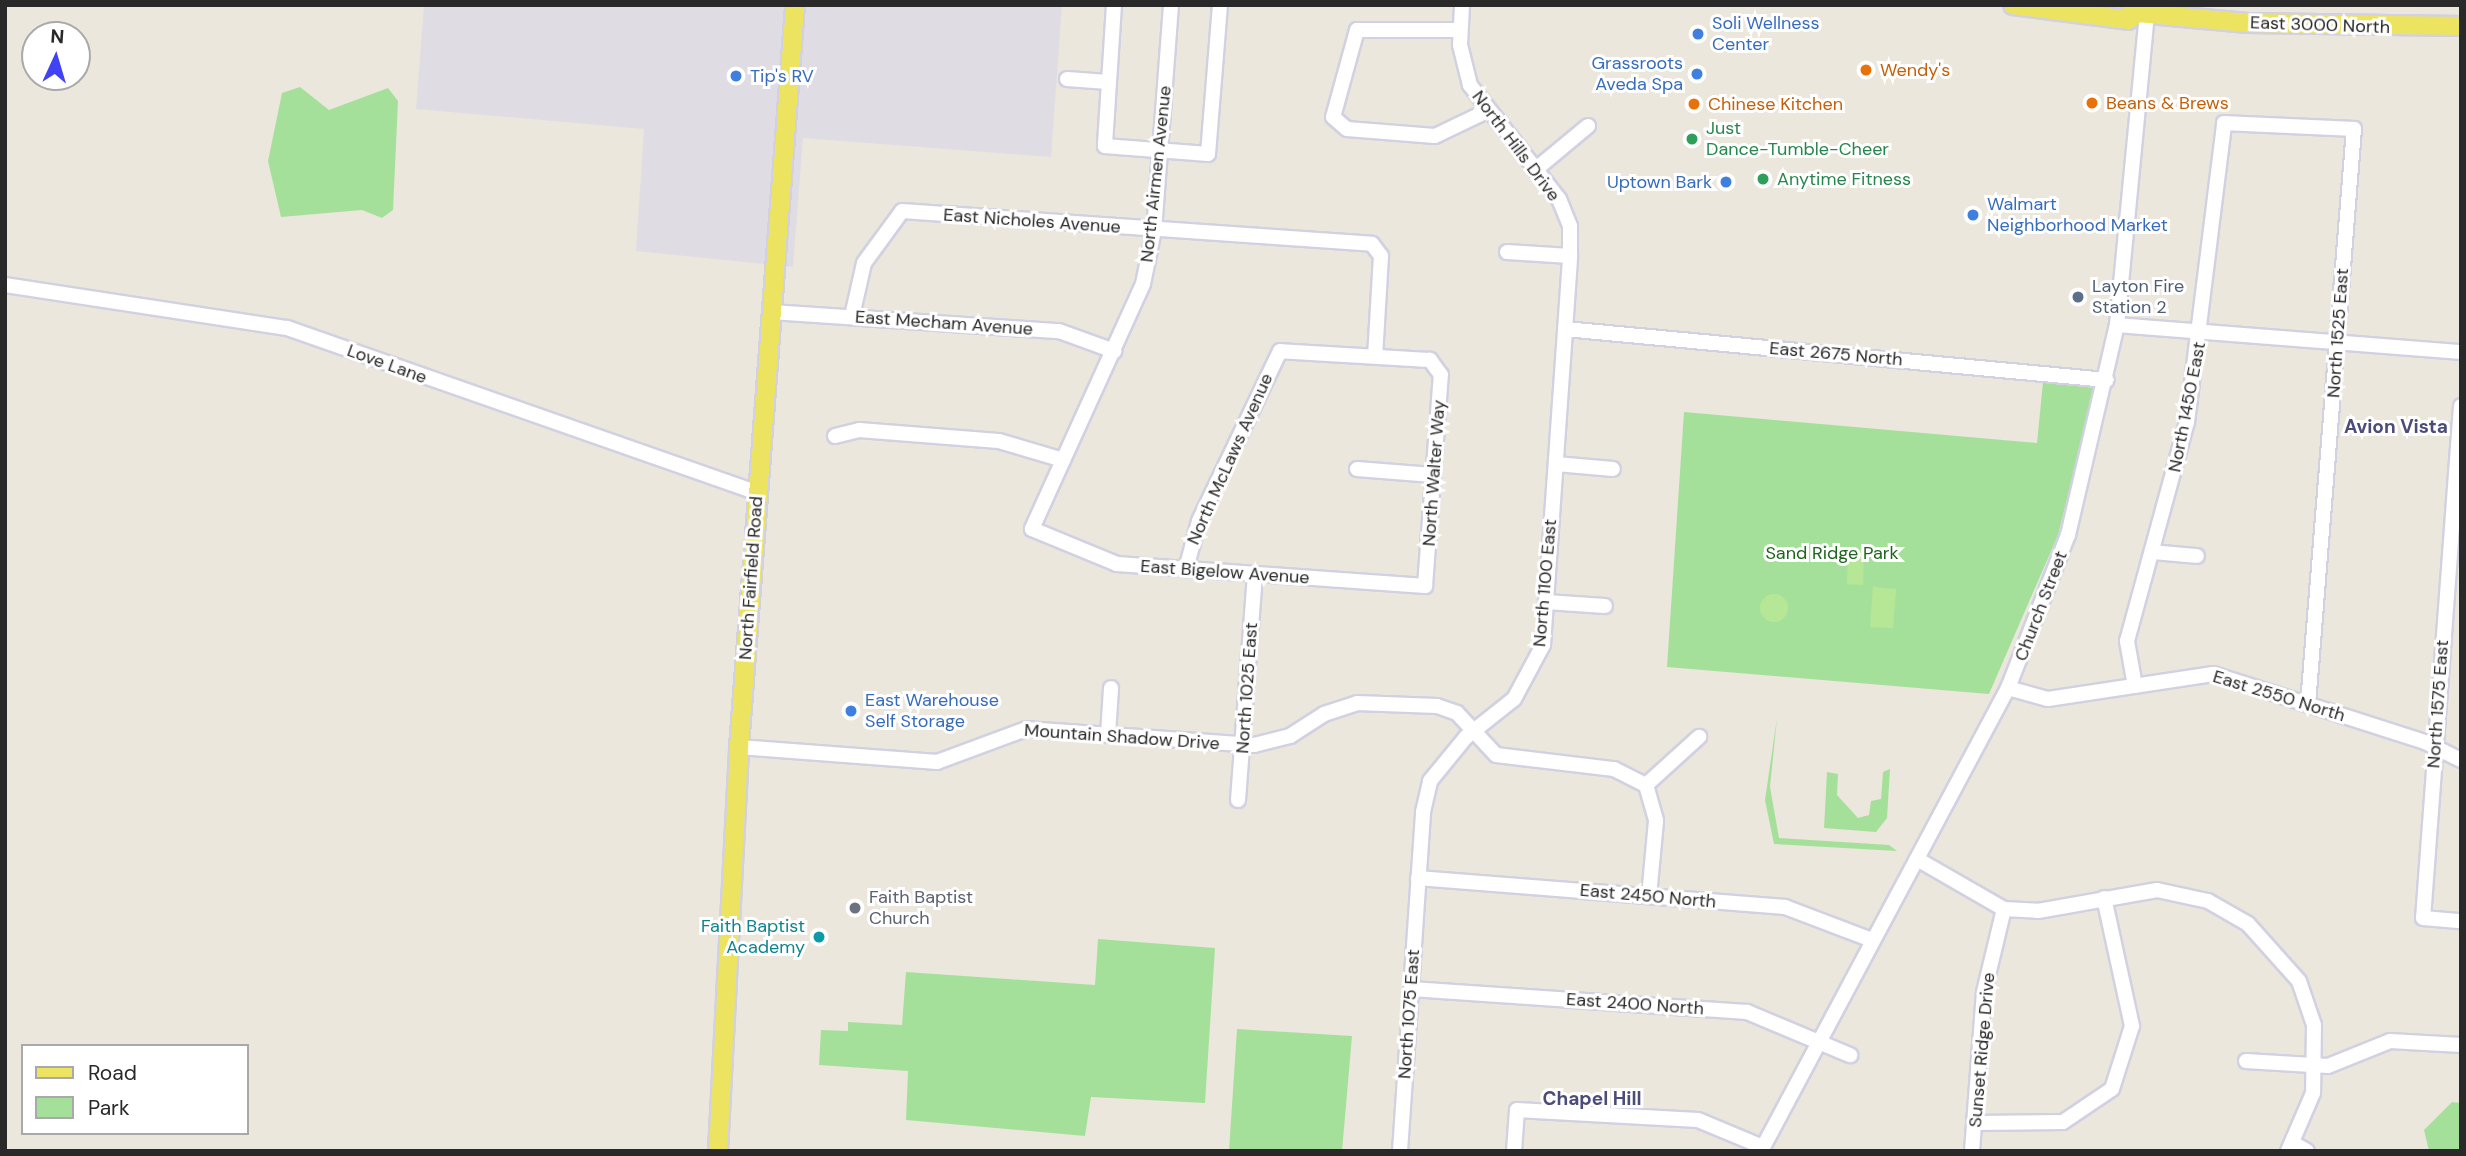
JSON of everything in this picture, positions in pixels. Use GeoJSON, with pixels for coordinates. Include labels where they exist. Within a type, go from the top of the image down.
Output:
{"type":"FeatureCollection","features":[{"type":"Feature","properties":{"kind":"main road","name":"North Fairfield Road"},"geometry":{"type":"LineString","coordinates":[[718,1151],[739,747],[795,5]]}},
{"type":"Feature","properties":{"kind":"main road","name":"East 3000 North"},"geometry":{"type":"LineString","coordinates":[[2013,5],[2128,20],[2141,9],[2366,28],[2461,26]]}},
{"type":"Feature","properties":{"kind":"street"},"geometry":{"type":"LineString","coordinates":[[1114,5],[1105,146],[1208,154],[1220,5]]}},
{"type":"Feature","properties":{"kind":"street","name":"North Airmen Avenue"},"geometry":{"type":"LineString","coordinates":[[1032,529],[1143,284],[1154,230],[1171,5]]}},
{"type":"Feature","properties":{"kind":"street","name":"North Hills Drive"},"geometry":{"type":"LineString","coordinates":[[1462,5],[1460,30],[1465,73],[1485,112],[1535,170],[1566,217],[1570,256],[1565,329]]}},
{"type":"Feature","properties":{"kind":"street","name":"Church Street"},"geometry":{"type":"LineString","coordinates":[[1762,1149],[2008,688],[2068,535],[2107,380],[2117,324],[2141,9]]}},
{"type":"Feature","properties":{"kind":"street"},"geometry":{"type":"LineString","coordinates":[[1460,30],[1357,30],[1332,109],[1337,124],[1435,135],[1485,112]]}},
{"type":"Feature","properties":{"kind":"street"},"geometry":{"type":"LineString","coordinates":[[1067,79],[1108,82]]}},
{"type":"Feature","properties":{"kind":"street","name":"North 1450 East"},"geometry":{"type":"LineString","coordinates":[[2135,686],[2127,641],[2187,422],[2202,333],[2224,123],[2354,129]]}},
{"type":"Feature","properties":{"kind":"street"},"geometry":{"type":"LineString","coordinates":[[1535,170],[1588,127]]}},
{"type":"Feature","properties":{"kind":"street","name":"North 1525 East"},"geometry":{"type":"LineString","coordinates":[[2308,704],[2354,129]]}},
{"type":"Feature","properties":{"kind":"street","name":"East Nicholes Avenue"},"geometry":{"type":"LineString","coordinates":[[852,316],[864,263],[895,215],[1154,230],[1379,248],[1375,356]]}},
{"type":"Feature","properties":{"kind":"street"},"geometry":{"type":"LineString","coordinates":[[1507,252],[1570,256]]}},
{"type":"Feature","properties":{"kind":"street","name":"Love Lane"},"geometry":{"type":"LineString","coordinates":[[5,285],[287,328],[757,493]]}},
{"type":"Feature","properties":{"kind":"street","name":"East Mecham Avenue"},"geometry":{"type":"LineString","coordinates":[[771,312],[1059,331],[1114,351]]}},
{"type":"Feature","properties":{"kind":"street"},"geometry":{"type":"LineString","coordinates":[[2117,324],[2461,352]]}},
{"type":"Feature","properties":{"kind":"street","name":"East 2675 North"},"geometry":{"type":"LineString","coordinates":[[1565,329],[2107,380]]}},
{"type":"Feature","properties":{"kind":"street","name":"North 1100 East"},"geometry":{"type":"LineString","coordinates":[[1418,878],[1430,781],[1473,731],[1514,699],[1533,672],[1546,603],[1565,329]]}},
{"type":"Feature","properties":{"kind":"street","name":"North McLaws Avenue"},"geometry":{"type":"LineString","coordinates":[[1185,569],[1199,521],[1280,351],[1375,356]]}},
{"type":"Feature","properties":{"kind":"street","name":"North Walter Way"},"geometry":{"type":"LineString","coordinates":[[1375,356],[1436,362],[1441,375],[1425,586]]}},
{"type":"Feature","properties":{"kind":"street","name":"North 1575 East"},"geometry":{"type":"LineString","coordinates":[[2461,406],[2423,918],[2461,920]]}},
{"type":"Feature","properties":{"kind":"street"},"geometry":{"type":"LineString","coordinates":[[835,436],[859,430],[999,441],[1063,460]]}},
{"type":"Feature","properties":{"kind":"street"},"geometry":{"type":"LineString","coordinates":[[1556,464],[1614,469]]}},
{"type":"Feature","properties":{"kind":"street"},"geometry":{"type":"LineString","coordinates":[[1357,469],[1433,475]]}},
{"type":"Feature","properties":{"kind":"street","name":"East Bigelow Avenue"},"geometry":{"type":"LineString","coordinates":[[1032,529],[1094,559],[1255,576],[1425,586]]}},
{"type":"Feature","properties":{"kind":"street"},"geometry":{"type":"LineString","coordinates":[[2152,552],[2197,556]]}},
{"type":"Feature","properties":{"kind":"street","name":"North 1025 East"},"geometry":{"type":"LineString","coordinates":[[1238,800],[1255,576]]}},
{"type":"Feature","properties":{"kind":"street"},"geometry":{"type":"LineString","coordinates":[[1546,603],[1605,606]]}},
{"type":"Feature","properties":{"kind":"street","name":"East 2550 North"},"geometry":{"type":"LineString","coordinates":[[2008,688],[2048,699],[2213,674],[2435,747],[2461,760]]}},
{"type":"Feature","properties":{"kind":"street"},"geometry":{"type":"LineString","coordinates":[[1108,735],[1111,688]]}},
{"type":"Feature","properties":{"kind":"street","name":"Mountain Shadow Drive"},"geometry":{"type":"LineString","coordinates":[[739,747],[937,762],[956,760],[1013,731],[1242,745],[1277,741],[1340,707],[1377,703],[1448,709],[1496,755],[1515,761],[1614,769],[1646,785]]}},
{"type":"Feature","properties":{"kind":"street"},"geometry":{"type":"LineString","coordinates":[[1649,896],[1656,821],[1646,785],[1699,737]]}},
{"type":"Feature","properties":{"kind":"street"},"geometry":{"type":"LineString","coordinates":[[1917,859],[2004,909],[2038,911],[2157,890],[2186,895],[2230,911],[2263,936],[2300,981],[2314,1025],[2317,1066],[2296,1148]]}},
{"type":"Feature","properties":{"kind":"street","name":"East 2450 North"},"geometry":{"type":"LineString","coordinates":[[1418,878],[1785,907],[1872,940]]}},
{"type":"Feature","properties":{"kind":"street","name":"North 1075 East"},"geometry":{"type":"LineString","coordinates":[[1400,1151],[1418,878]]}},
{"type":"Feature","properties":{"kind":"street"},"geometry":{"type":"LineString","coordinates":[[1977,1123],[2063,1122],[2112,1089],[2132,1026],[2104,898]]}},
{"type":"Feature","properties":{"kind":"street","name":"Sunset Ridge Drive"},"geometry":{"type":"LineString","coordinates":[[1972,1151],[1977,1123],[1984,992],[2004,909]]}},
{"type":"Feature","properties":{"kind":"street","name":"East 2400 North"},"geometry":{"type":"LineString","coordinates":[[1411,989],[1748,1012],[1821,1039],[1850,1055]]}},
{"type":"Feature","properties":{"kind":"street"},"geometry":{"type":"LineString","coordinates":[[2246,1061],[2342,1065],[2390,1041],[2461,1045]]}},
{"type":"Feature","properties":{"kind":"street"},"geometry":{"type":"LineString","coordinates":[[1514,1151],[1517,1110],[1698,1120],[1762,1149]]}},
{"type":"Feature","properties":{"kind":"shaded area"},"geometry":{"type":"Polygon","coordinates":[[[424,5],[1062,5],[1051,157],[803,138],[793,267],[636,251],[644,129],[416,109],[424,5]]]}},
{"type":"Feature","properties":{"kind":"green space"},"geometry":{"type":"Polygon","coordinates":[[[300,87],[329,110],[388,88],[398,101],[393,210],[382,218],[362,210],[281,217],[268,161],[282,93],[300,87]]]}},
{"type":"Feature","properties":{"kind":"green space","name":"Sand Ridge Park"},"geometry":{"type":"Polygon","coordinates":[[[2043,382],[2095,387],[2058,535],[1989,694],[1667,667],[1684,412],[2037,443],[2043,382]]]}},
{"type":"Feature","properties":{"kind":"green space"},"geometry":{"type":"Polygon","coordinates":[[[1848,549],[1864,550],[1863,585],[1847,584],[1848,549]]]}},
{"type":"Feature","properties":{"kind":"green space"},"geometry":{"type":"Polygon","coordinates":[[[1873,587],[1896,589],[1893,628],[1870,627],[1873,587]]]}},
{"type":"Feature","properties":{"kind":"green space"},"geometry":{"type":"Polygon","coordinates":[[[1774,594],[1784,598],[1788,608],[1784,618],[1774,622],[1764,618],[1760,608],[1764,598],[1774,594]]]}},
{"type":"Feature","properties":{"kind":"green space"},"geometry":{"type":"Polygon","coordinates":[[[1777,718],[1770,787],[1779,838],[1889,845],[1897,851],[1774,844],[1765,800],[1777,718]]]}},
{"type":"Feature","properties":{"kind":"green space"},"geometry":{"type":"Polygon","coordinates":[[[1890,769],[1887,818],[1876,832],[1824,828],[1827,772],[1838,774],[1837,795],[1858,818],[1869,815],[1871,801],[1881,799],[1883,772],[1890,769]]]}},
{"type":"Feature","properties":{"kind":"green space"},"geometry":{"type":"Polygon","coordinates":[[[1098,939],[1215,948],[1205,1103],[1091,1097],[1085,1136],[906,1120],[908,1071],[819,1065],[821,1030],[848,1031],[848,1022],[902,1025],[906,972],[1095,985],[1098,939]]]}},
{"type":"Feature","properties":{"kind":"green space"},"geometry":{"type":"Polygon","coordinates":[[[1237,1029],[1352,1036],[1342,1151],[1229,1151],[1237,1029]]]}},
{"type":"Feature","properties":{"kind":"green space"},"geometry":{"type":"Polygon","coordinates":[[[2452,1102],[2461,1103],[2461,1151],[2429,1151],[2424,1130],[2452,1102]]]}},
{"type":"Feature","properties":{"kind":"place","name":"Soli Wellness Center"},"geometry":{"type":"Point","coordinates":[1698,34]}},
{"type":"Feature","properties":{"kind":"place","name":"Wendy's"},"geometry":{"type":"Point","coordinates":[1866,70]}},
{"type":"Feature","properties":{"kind":"place","name":"Grassroots Aveda Spa"},"geometry":{"type":"Point","coordinates":[1697,74]}},
{"type":"Feature","properties":{"kind":"place","name":"Tip's RV"},"geometry":{"type":"Point","coordinates":[736,76]}},
{"type":"Feature","properties":{"kind":"place","name":"Beans & Brews"},"geometry":{"type":"Point","coordinates":[2092,103]}},
{"type":"Feature","properties":{"kind":"place","name":"Chinese Kitchen"},"geometry":{"type":"Point","coordinates":[1694,104]}},
{"type":"Feature","properties":{"kind":"place","name":"Just Dance-Tumble-Cheer"},"geometry":{"type":"Point","coordinates":[1692,139]}},
{"type":"Feature","properties":{"kind":"place","name":"Anytime Fitness"},"geometry":{"type":"Point","coordinates":[1763,179]}},
{"type":"Feature","properties":{"kind":"place","name":"Uptown Bark"},"geometry":{"type":"Point","coordinates":[1726,182]}},
{"type":"Feature","properties":{"kind":"place","name":"Walmart Neighborhood Market"},"geometry":{"type":"Point","coordinates":[1973,215]}},
{"type":"Feature","properties":{"kind":"place","name":"Layton Fire Station 2"},"geometry":{"type":"Point","coordinates":[2078,297]}},
{"type":"Feature","properties":{"kind":"place","name":"East Warehouse Self Storage"},"geometry":{"type":"Point","coordinates":[851,711]}},
{"type":"Feature","properties":{"kind":"place","name":"Faith Baptist Church"},"geometry":{"type":"Point","coordinates":[855,908]}},
{"type":"Feature","properties":{"kind":"place","name":"Faith Baptist Academy"},"geometry":{"type":"Point","coordinates":[819,937]}},
{"type":"Feature","properties":{"kind":"district","name":"Avion Vista"},"geometry":{"type":"Point","coordinates":[2396,427]}},
{"type":"Feature","properties":{"kind":"district","name":"Chapel Hill"},"geometry":{"type":"Point","coordinates":[1592,1099]}}]}
